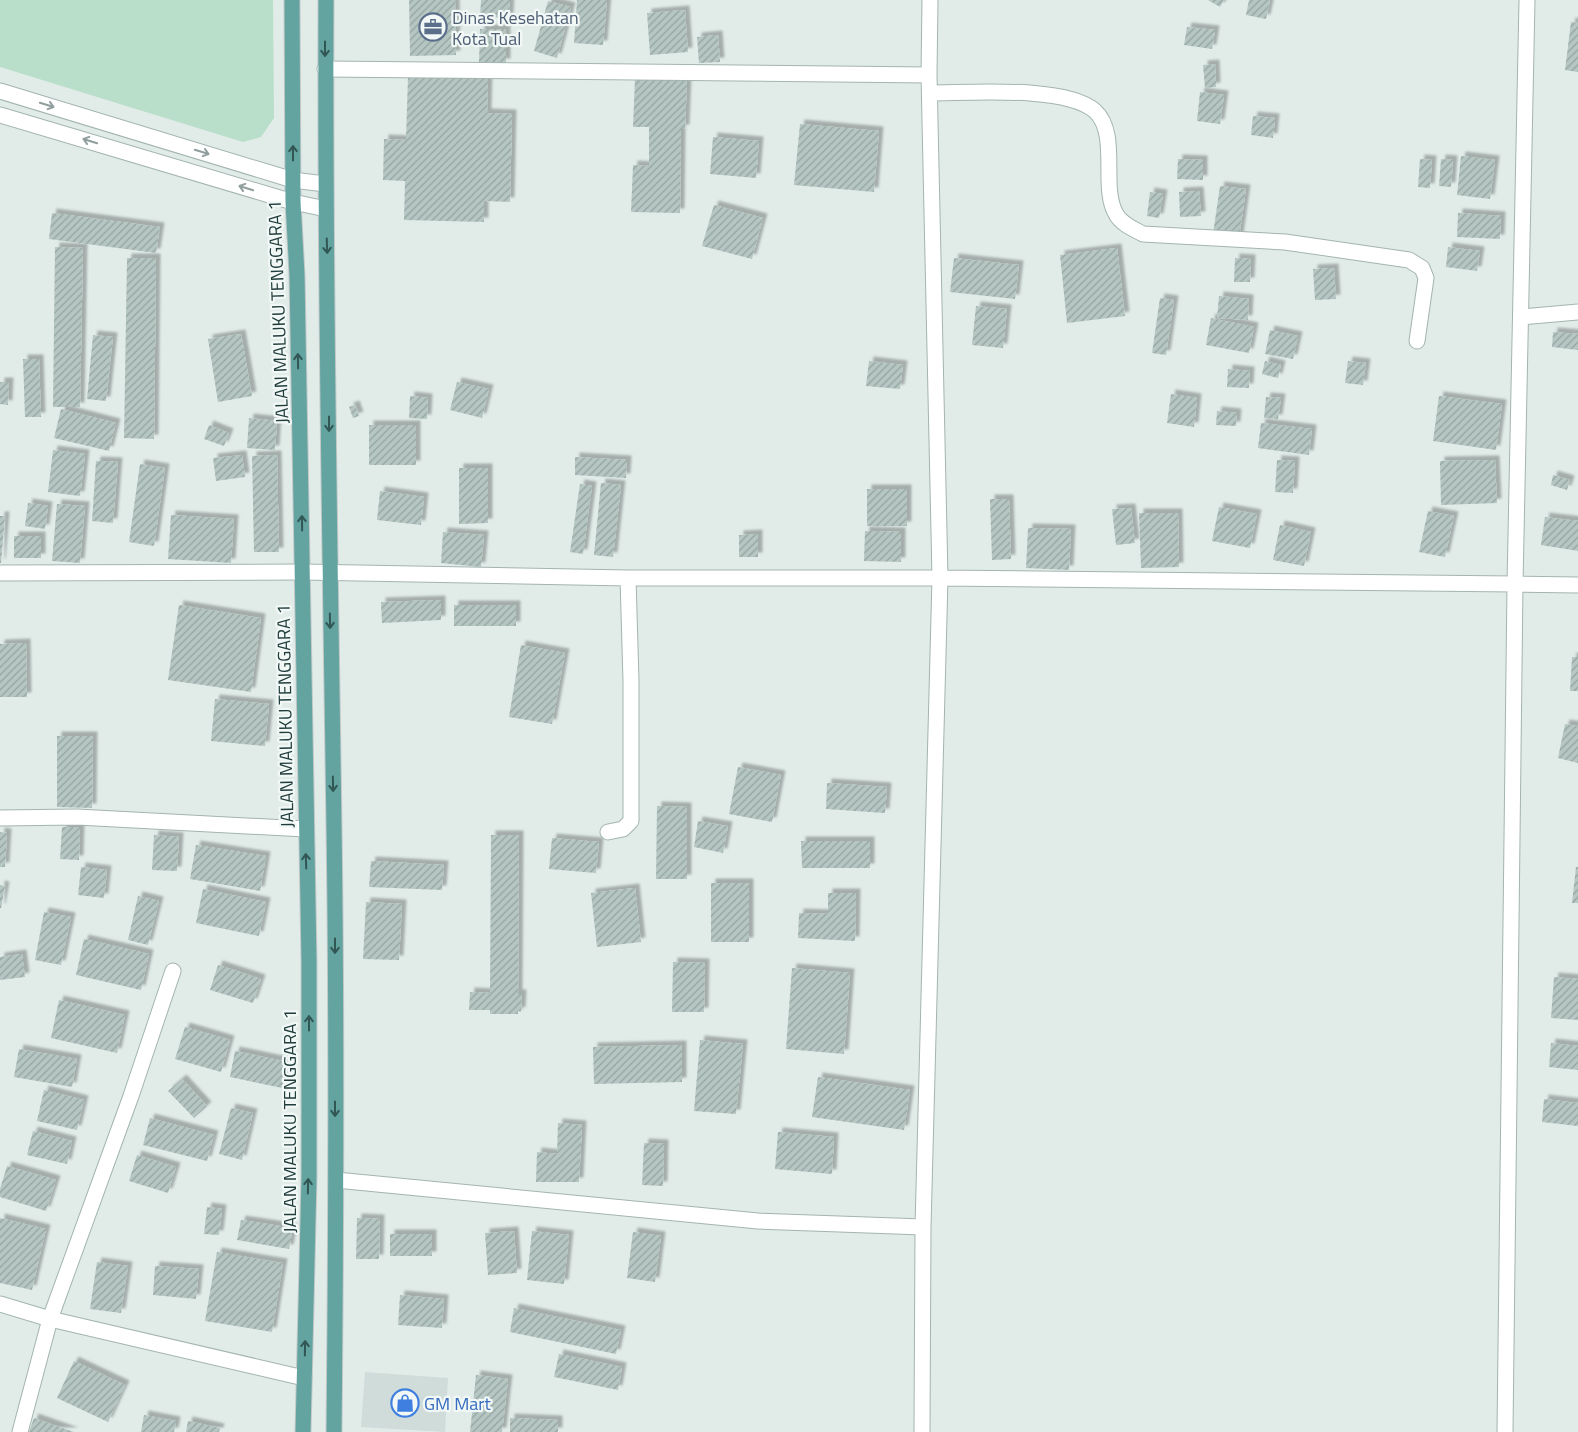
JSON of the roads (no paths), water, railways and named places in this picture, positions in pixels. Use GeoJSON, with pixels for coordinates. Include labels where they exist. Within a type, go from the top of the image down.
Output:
{"type":"FeatureCollection","features":[{"type":"Feature","properties":{"kind":"main road","name":"JALAN MALUKU TENGGARA 1"},"geometry":{"type":"LineString","coordinates":[[292,0],[293,202],[297,275],[303,572],[305,829],[309,961],[309,1118],[304,1432]]}},
{"type":"Feature","properties":{"kind":"main road"},"geometry":{"type":"LineString","coordinates":[[326,0],[325,184],[328,320],[328,572],[334,839],[336,1180],[334,1432]]}},
{"type":"Feature","properties":{"kind":"street"},"geometry":{"type":"LineString","coordinates":[[922,1432],[923,1227],[940,578],[929,75],[930,0]]}},
{"type":"Feature","properties":{"kind":"street"},"geometry":{"type":"LineString","coordinates":[[1506,1432],[1515,584],[1527,0]]}},
{"type":"Feature","properties":{"kind":"street"},"geometry":{"type":"LineString","coordinates":[[325,69],[929,75]]}},
{"type":"Feature","properties":{"kind":"street"},"geometry":{"type":"LineString","coordinates":[[0,91],[293,180],[325,184]]}},
{"type":"Feature","properties":{"kind":"street"},"geometry":{"type":"LineString","coordinates":[[930,93],[1033,93],[1079,102],[1095,111],[1105,128],[1110,191],[1115,214],[1126,225],[1143,234],[1286,242],[1409,260],[1422,268],[1426,278],[1418,341]]}},
{"type":"Feature","properties":{"kind":"street"},"geometry":{"type":"LineString","coordinates":[[0,115],[293,202],[326,209]]}},
{"type":"Feature","properties":{"kind":"street"},"geometry":{"type":"LineString","coordinates":[[1520,317],[1578,312]]}},
{"type":"Feature","properties":{"kind":"street"},"geometry":{"type":"LineString","coordinates":[[0,573],[328,572],[628,578],[940,578],[1578,584]]}},
{"type":"Feature","properties":{"kind":"street"},"geometry":{"type":"LineString","coordinates":[[608,832],[623,829],[631,821],[631,681],[628,578]]}},
{"type":"Feature","properties":{"kind":"street"},"geometry":{"type":"LineString","coordinates":[[0,818],[77,817],[305,829]]}},
{"type":"Feature","properties":{"kind":"street"},"geometry":{"type":"LineString","coordinates":[[20,1432],[50,1319],[131,1096],[172,971]]}},
{"type":"Feature","properties":{"kind":"street"},"geometry":{"type":"LineString","coordinates":[[336,1180],[758,1221],[923,1227]]}},
{"type":"Feature","properties":{"kind":"street"},"geometry":{"type":"LineString","coordinates":[[0,1304],[50,1319],[304,1378]]}},
{"type":"Feature","properties":{"kind":"place","name":"Dinas Kesehatan Kota Tual"},"geometry":{"type":"Point","coordinates":[433,27]}},
{"type":"Feature","properties":{"kind":"place","name":"GM Mart"},"geometry":{"type":"Point","coordinates":[405,1403]}}]}
